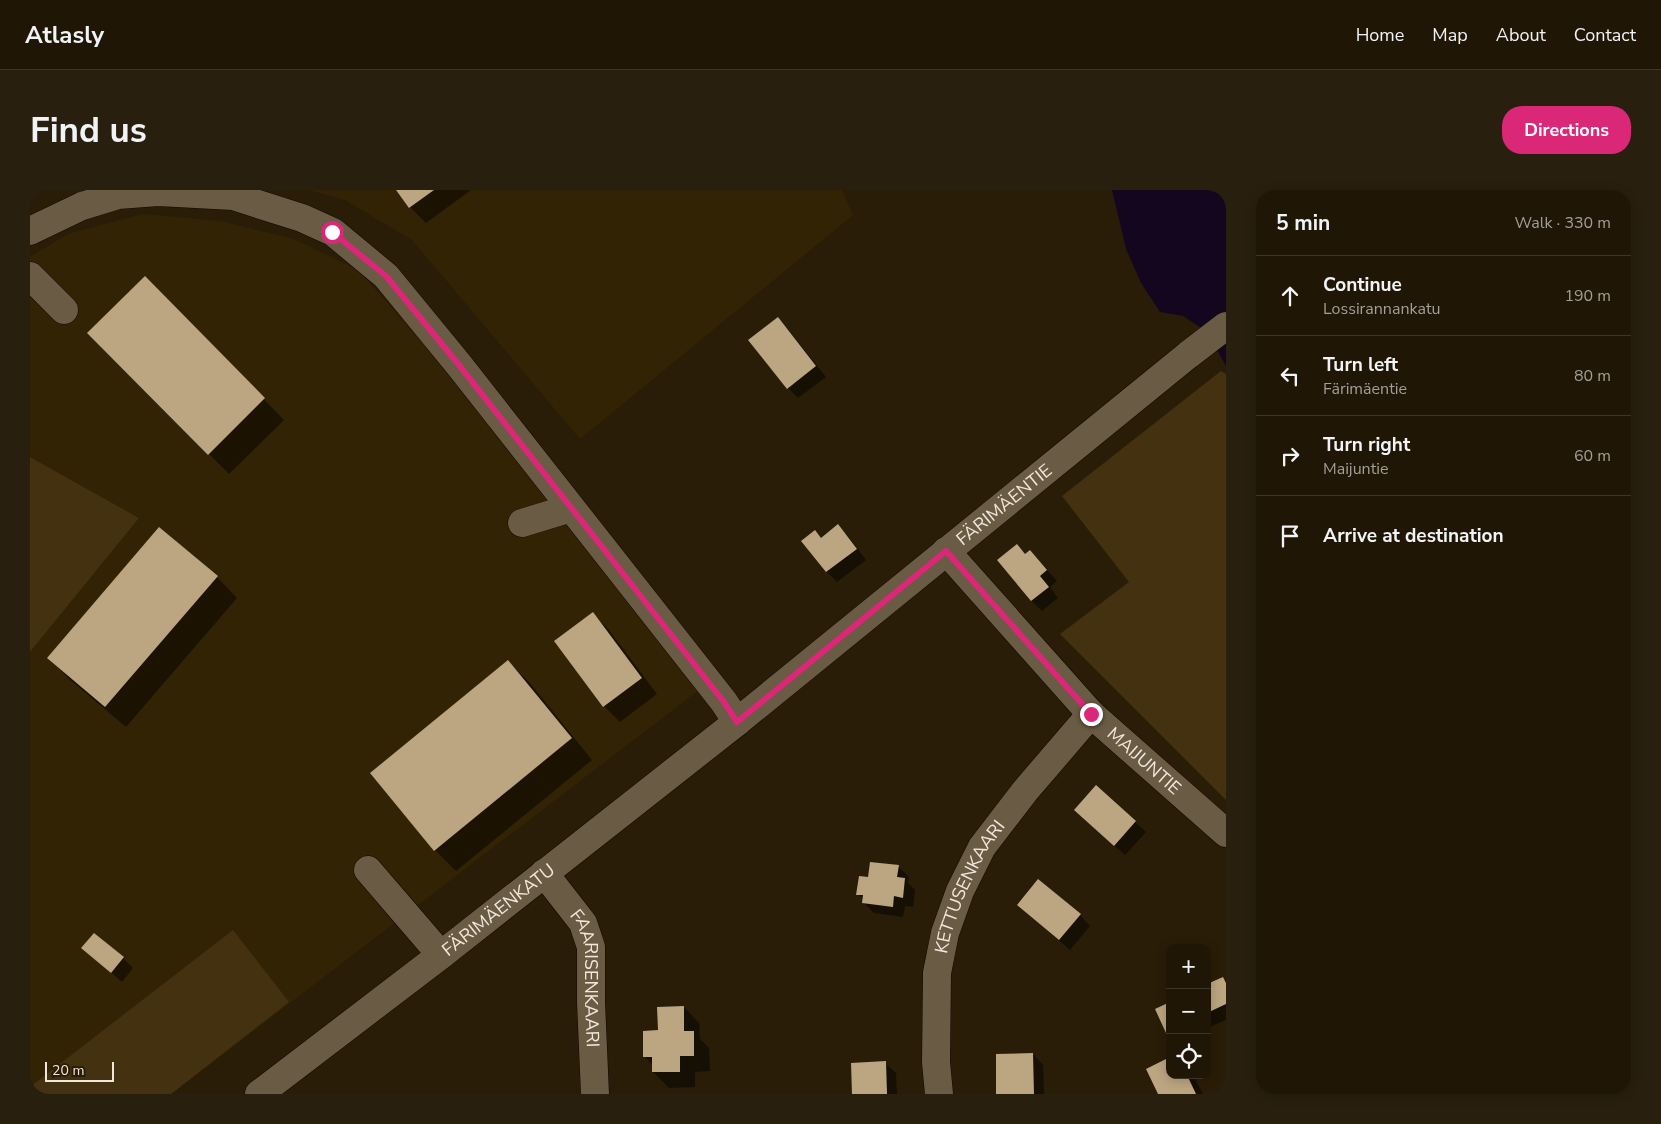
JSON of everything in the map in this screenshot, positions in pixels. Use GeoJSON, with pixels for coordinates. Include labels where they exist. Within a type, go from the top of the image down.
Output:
{"type":"FeatureCollection","features":[{"type":"Feature","properties":{"kind":"street"},"geometry":{"type":"LineString","coordinates":[[30,231],[82,206],[118,195],[158,192],[233,196],[302,218],[332,232],[386,276],[459,365],[724,702],[737,722]]}},
{"type":"Feature","properties":{"kind":"street"},"geometry":{"type":"LineString","coordinates":[[30,276],[64,310]]}},
{"type":"Feature","properties":{"kind":"street","name":"FÄRIMÄENTIE"},"geometry":{"type":"LineString","coordinates":[[737,722],[1226,326]]}},
{"type":"Feature","properties":{"kind":"street"},"geometry":{"type":"LineString","coordinates":[[522,523],[571,508]]}},
{"type":"Feature","properties":{"kind":"street","name":"MAIJUNTIE"},"geometry":{"type":"LineString","coordinates":[[946,551],[1091,714],[1226,833]]}},
{"type":"Feature","properties":{"kind":"street","name":"KETTUSENKAARI"},"geometry":{"type":"LineString","coordinates":[[939,1094],[936,1062],[938,973],[944,933],[960,891],[982,848],[1025,791],[1091,714]]}},
{"type":"Feature","properties":{"kind":"street","name":"FÄRIMÄENKATU"},"geometry":{"type":"LineString","coordinates":[[259,1094],[441,955],[737,722]]}},
{"type":"Feature","properties":{"kind":"street"},"geometry":{"type":"LineString","coordinates":[[368,870],[441,955]]}},
{"type":"Feature","properties":{"kind":"street","name":"FAARISENKAARI"},"geometry":{"type":"LineString","coordinates":[[544,874],[583,923],[591,947],[595,1094]]}},
{"type":"Feature","properties":{"kind":"shaded area"},"geometry":{"type":"Polygon","coordinates":[[[309,190],[842,190],[853,215],[580,439],[412,240],[345,200],[309,190]]]}},
{"type":"Feature","properties":{"kind":"shaded area"},"geometry":{"type":"Polygon","coordinates":[[[1112,190],[1226,190],[1226,366],[1207,332],[1183,316],[1160,312],[1141,283],[1126,249],[1112,190]]]}},
{"type":"Feature","properties":{"kind":"shaded area"},"geometry":{"type":"Polygon","coordinates":[[[143,214],[220,221],[294,239],[358,270],[423,343],[699,690],[171,1094],[30,1094],[30,652],[139,518],[30,457],[30,257],[68,234],[143,214]]]}},
{"type":"Feature","properties":{"kind":"shaded area"},"geometry":{"type":"Polygon","coordinates":[[[1221,371],[1226,374],[1226,800],[1060,634],[1129,582],[1062,496],[1221,371]]]}},
{"type":"Feature","properties":{"kind":"shaded area"},"geometry":{"type":"Polygon","coordinates":[[[30,457],[139,518],[30,652],[30,457]]]}},
{"type":"Feature","properties":{"kind":"shaded area"},"geometry":{"type":"Polygon","coordinates":[[[233,930],[289,1002],[171,1094],[30,1094],[30,1087],[233,930]]]}},
{"type":"Feature","properties":{"kind":"building"},"geometry":{"type":"Polygon","coordinates":[[[396,190],[434,190],[409,208],[396,190]]]}},
{"type":"Feature","properties":{"kind":"building"},"geometry":{"type":"Polygon","coordinates":[[[145,276],[265,398],[208,455],[87,333],[145,276]]]}},
{"type":"Feature","properties":{"kind":"building"},"geometry":{"type":"Polygon","coordinates":[[[778,317],[816,366],[787,389],[748,340],[778,317]]]}},
{"type":"Feature","properties":{"kind":"building"},"geometry":{"type":"Polygon","coordinates":[[[838,524],[857,549],[826,572],[801,541],[815,530],[821,538],[838,524]]]}},
{"type":"Feature","properties":{"kind":"building"},"geometry":{"type":"Polygon","coordinates":[[[159,527],[218,576],[105,707],[47,658],[159,527]]]}},
{"type":"Feature","properties":{"kind":"building"},"geometry":{"type":"Polygon","coordinates":[[[1017,544],[1025,554],[1030,550],[1047,570],[1040,576],[1049,587],[1031,601],[997,560],[1017,544]]]}},
{"type":"Feature","properties":{"kind":"building"},"geometry":{"type":"Polygon","coordinates":[[[593,612],[642,678],[603,707],[554,641],[593,612]]]}},
{"type":"Feature","properties":{"kind":"building"},"geometry":{"type":"Polygon","coordinates":[[[508,660],[572,738],[434,851],[370,773],[508,660]]]}},
{"type":"Feature","properties":{"kind":"building"},"geometry":{"type":"Polygon","coordinates":[[[1096,785],[1136,821],[1114,846],[1074,810],[1096,785]]]}},
{"type":"Feature","properties":{"kind":"building"},"geometry":{"type":"Polygon","coordinates":[[[870,862],[899,865],[897,877],[905,878],[903,898],[894,896],[893,907],[862,903],[863,895],[856,895],[859,876],[868,877],[870,862]]]}},
{"type":"Feature","properties":{"kind":"building"},"geometry":{"type":"Polygon","coordinates":[[[1038,879],[1081,914],[1059,940],[1017,905],[1038,879]]]}},
{"type":"Feature","properties":{"kind":"building"},"geometry":{"type":"Polygon","coordinates":[[[94,933],[124,957],[111,973],[81,948],[94,933]]]}},
{"type":"Feature","properties":{"kind":"building"},"geometry":{"type":"Polygon","coordinates":[[[1223,977],[1226,983],[1226,1004],[1211,1011],[1211,989],[1211,982],[1223,977]]]}},
{"type":"Feature","properties":{"kind":"building"},"geometry":{"type":"Polygon","coordinates":[[[1166,1004],[1166,1033],[1155,1009],[1166,1004]]]}},
{"type":"Feature","properties":{"kind":"building"},"geometry":{"type":"Polygon","coordinates":[[[684,1006],[684,1031],[694,1031],[694,1056],[680,1056],[680,1072],[652,1072],[652,1057],[643,1057],[643,1031],[658,1030],[657,1007],[684,1006]]]}},
{"type":"Feature","properties":{"kind":"building"},"geometry":{"type":"Polygon","coordinates":[[[1033,1053],[1034,1094],[996,1094],[996,1054],[1033,1053]]]}},
{"type":"Feature","properties":{"kind":"building"},"geometry":{"type":"Polygon","coordinates":[[[1166,1059],[1166,1079],[1189,1079],[1196,1094],[1158,1094],[1146,1069],[1166,1059]]]}},
{"type":"Feature","properties":{"kind":"building"},"geometry":{"type":"Polygon","coordinates":[[[886,1061],[887,1094],[852,1094],[851,1063],[886,1061]]]}},
{"type":"Feature","properties":{"kind":"route"},"geometry":{"type":"LineString","coordinates":[[332,232],[386,276],[459,365],[724,702],[737,722],[946,551],[1091,714]]}}]}
